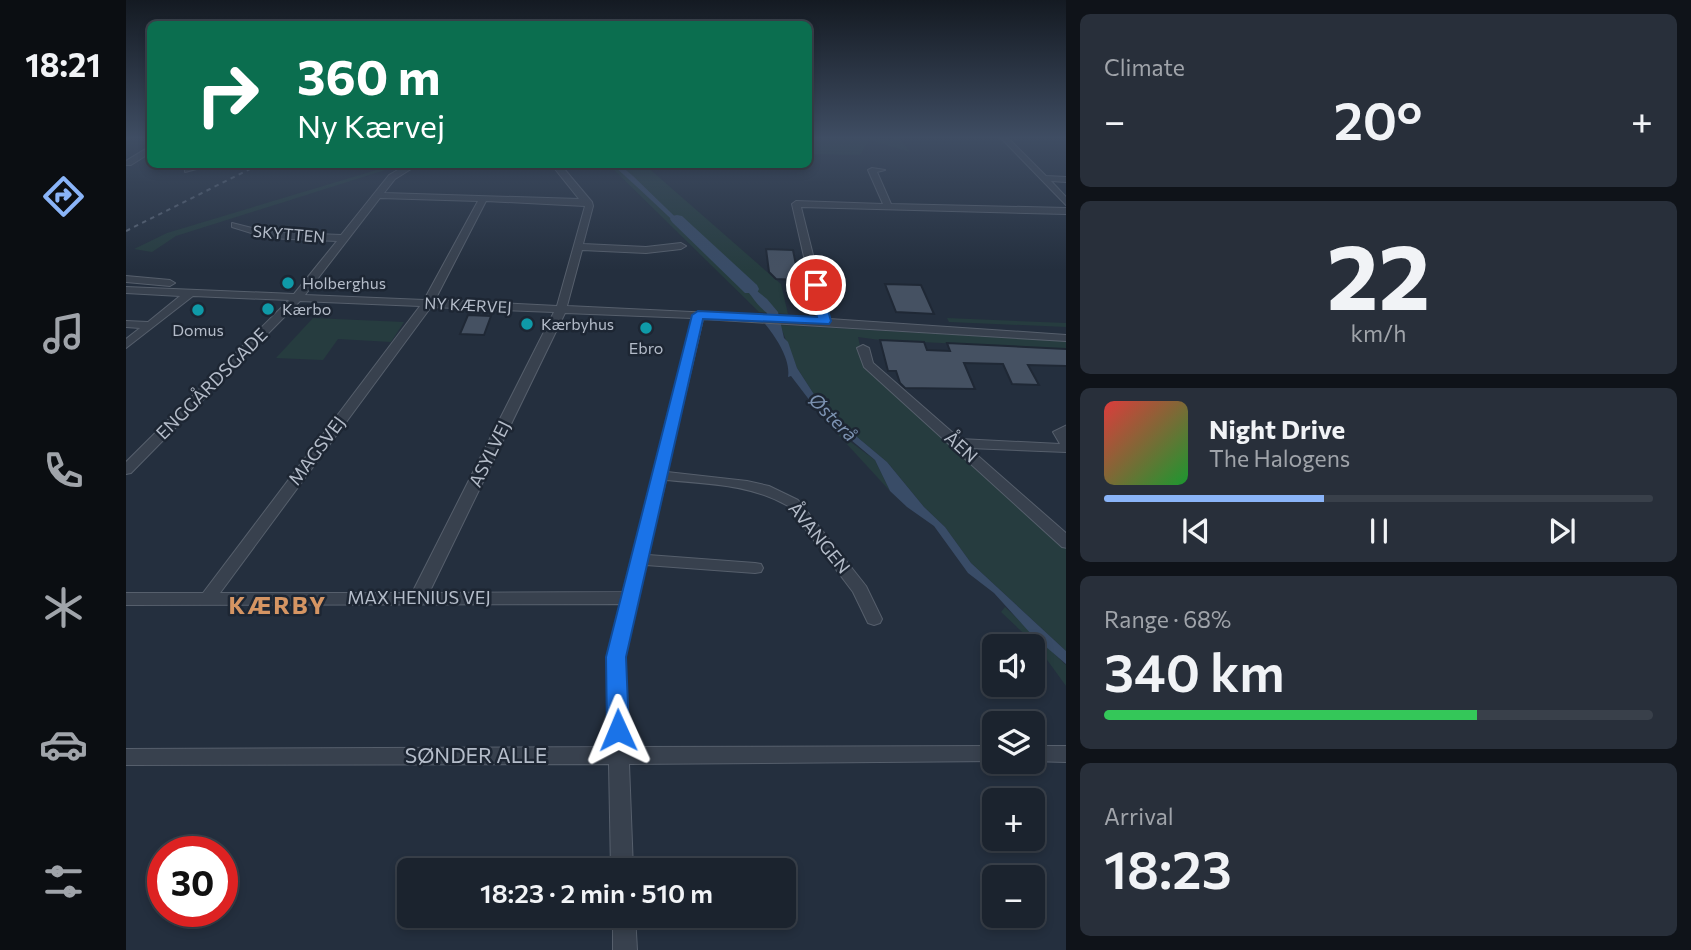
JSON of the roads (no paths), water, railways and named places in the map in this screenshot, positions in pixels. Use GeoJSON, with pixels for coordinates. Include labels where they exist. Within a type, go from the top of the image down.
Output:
{"type":"FeatureCollection","features":[{"type":"Feature","properties":{"kind":"street","name":"ENGGÅRDSGADE"},"geometry":{"type":"LineString","coordinates":[[126,470],[300,294],[388,181]]}},
{"type":"Feature","properties":{"kind":"street"},"geometry":{"type":"LineString","coordinates":[[570,181],[588,202]]}},
{"type":"Feature","properties":{"kind":"street"},"geometry":{"type":"LineString","coordinates":[[877,181],[888,206]]}},
{"type":"Feature","properties":{"kind":"street"},"geometry":{"type":"LineString","coordinates":[[1047,181],[1066,204]]}},
{"type":"Feature","properties":{"kind":"street"},"geometry":{"type":"LineString","coordinates":[[377,195],[588,202]]}},
{"type":"Feature","properties":{"kind":"street","name":"MAGSVEJ"},"geometry":{"type":"LineString","coordinates":[[207,599],[428,303],[483,199]]}},
{"type":"Feature","properties":{"kind":"street","name":"ASYLVEJ"},"geometry":{"type":"LineString","coordinates":[[418,598],[561,309],[588,202]]}},
{"type":"Feature","properties":{"kind":"street"},"geometry":{"type":"LineString","coordinates":[[824,321],[796,204],[1066,211]]}},
{"type":"Feature","properties":{"kind":"street","name":"SKYTTEN"},"geometry":{"type":"LineString","coordinates":[[235,225],[267,234],[344,238]]}},
{"type":"Feature","properties":{"kind":"street"},"geometry":{"type":"LineString","coordinates":[[577,247],[638,250],[681,246]]}},
{"type":"Feature","properties":{"kind":"street","name":"NY KÆRVEJ"},"geometry":{"type":"LineString","coordinates":[[126,279],[428,303],[824,321],[1066,338]]}},
{"type":"Feature","properties":{"kind":"street","name":"NY KÆRVEJ"},"geometry":{"type":"LineString","coordinates":[[126,290],[300,294]]}},
{"type":"Feature","properties":{"kind":"street"},"geometry":{"type":"LineString","coordinates":[[126,345],[190,293]]}},
{"type":"Feature","properties":{"kind":"street"},"geometry":{"type":"LineString","coordinates":[[622,858],[616,657],[698,315]]}},
{"type":"Feature","properties":{"kind":"street"},"geometry":{"type":"LineString","coordinates":[[126,324],[150,325]]}},
{"type":"Feature","properties":{"kind":"street","name":"NY KÆRVEJ"},"geometry":{"type":"LineString","coordinates":[[978,330],[1066,332]]}},
{"type":"Feature","properties":{"kind":"street","name":"ÅEN"},"geometry":{"type":"LineString","coordinates":[[863,348],[868,364],[1066,543]]}},
{"type":"Feature","properties":{"kind":"street"},"geometry":{"type":"LineString","coordinates":[[956,443],[1066,446],[1060,432],[1066,429]]}},
{"type":"Feature","properties":{"kind":"street","name":"ÅVANGEN"},"geometry":{"type":"LineString","coordinates":[[659,475],[759,487],[779,493],[793,503],[860,590],[874,619]]}},
{"type":"Feature","properties":{"kind":"street"},"geometry":{"type":"LineString","coordinates":[[638,559],[755,568]]}},
{"type":"Feature","properties":{"kind":"street","name":"MAX HENIUS VEJ"},"geometry":{"type":"LineString","coordinates":[[126,599],[629,598]]}},
{"type":"Feature","properties":{"kind":"street","name":"SØNDER ALLE"},"geometry":{"type":"LineString","coordinates":[[126,757],[982,754]]}},
{"type":"Feature","properties":{"kind":"street"},"geometry":{"type":"LineString","coordinates":[[1045,754],[1066,754]]}},
{"type":"Feature","properties":{"kind":"street"},"geometry":{"type":"LineString","coordinates":[[624,928],[625,950]]}},
{"type":"Feature","properties":{"kind":"water"},"geometry":{"type":"Polygon","coordinates":[[[631,181],[639,181],[728,268],[767,299],[778,312],[784,338],[797,368],[817,399],[832,416],[887,462],[924,507],[945,527],[971,563],[1066,651],[1066,664],[1045,646],[1045,634],[1031,634],[994,593],[968,573],[934,526],[890,491],[875,460],[820,414],[791,376],[788,377],[785,356],[765,324],[768,321],[767,313],[743,286],[631,181]]]}},
{"type":"Feature","properties":{"kind":"waterway","name":"Østerå"},"geometry":{"type":"LineString","coordinates":[[677,219],[751,289]]}},
{"type":"Feature","properties":{"kind":"railway"},"geometry":{"type":"LineString","coordinates":[[126,231],[225,181]]}},
{"type":"Feature","properties":{"kind":"place","name":"Holberghus"},"geometry":{"type":"Point","coordinates":[288,283]}},
{"type":"Feature","properties":{"kind":"place","name":"Kærbo"},"geometry":{"type":"Point","coordinates":[268,309]}},
{"type":"Feature","properties":{"kind":"place","name":"Domus"},"geometry":{"type":"Point","coordinates":[198,310]}},
{"type":"Feature","properties":{"kind":"place","name":"Kærbyhus"},"geometry":{"type":"Point","coordinates":[527,324]}},
{"type":"Feature","properties":{"kind":"place","name":"Ebro"},"geometry":{"type":"Point","coordinates":[646,328]}},
{"type":"Feature","properties":{"kind":"district","name":"KÆRBY"},"geometry":{"type":"Point","coordinates":[278,606]}}]}
